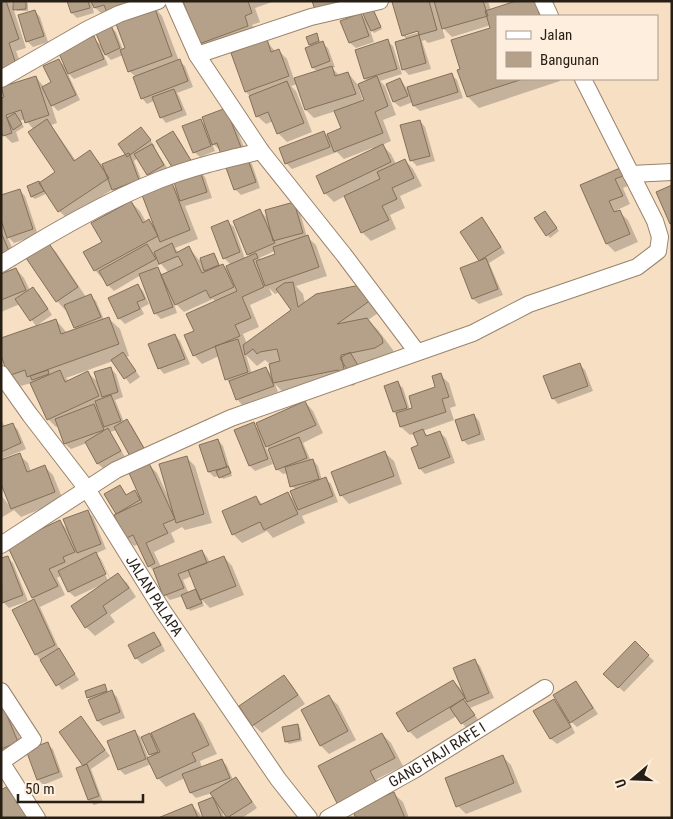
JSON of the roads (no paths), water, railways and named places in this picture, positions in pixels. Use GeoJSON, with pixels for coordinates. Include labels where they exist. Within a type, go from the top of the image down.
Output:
{"type":"FeatureCollection","features":[{"type":"Feature","properties":{"kind":"street"},"geometry":{"type":"LineString","coordinates":[[1,78],[88,29],[119,14],[158,1]]}},
{"type":"Feature","properties":{"kind":"street"},"geometry":{"type":"LineString","coordinates":[[173,1],[197,55],[261,151],[418,352]]}},
{"type":"Feature","properties":{"kind":"street"},"geometry":{"type":"LineString","coordinates":[[197,55],[311,17],[380,1]]}},
{"type":"Feature","properties":{"kind":"street"},"geometry":{"type":"LineString","coordinates":[[543,1],[550,15]]}},
{"type":"Feature","properties":{"kind":"street"},"geometry":{"type":"LineString","coordinates":[[1,545],[116,470],[231,418],[473,333],[529,304],[637,267],[658,252],[660,237],[655,221],[584,80]]}},
{"type":"Feature","properties":{"kind":"street"},"geometry":{"type":"LineString","coordinates":[[1,264],[28,247],[110,203],[159,180],[207,164],[261,151]]}},
{"type":"Feature","properties":{"kind":"street"},"geometry":{"type":"LineString","coordinates":[[631,174],[672,172]]}},
{"type":"Feature","properties":{"kind":"street","name":"JALAN PALAPA"},"geometry":{"type":"LineString","coordinates":[[1,374],[87,489],[163,611],[273,771],[309,818]]}},
{"type":"Feature","properties":{"kind":"street","name":"GANG HAJI RAFE I"},"geometry":{"type":"LineString","coordinates":[[328,818],[414,770],[545,688]]}},
{"type":"Feature","properties":{"kind":"street"},"geometry":{"type":"LineString","coordinates":[[1,691],[33,740],[1,762],[37,818]]}}]}
